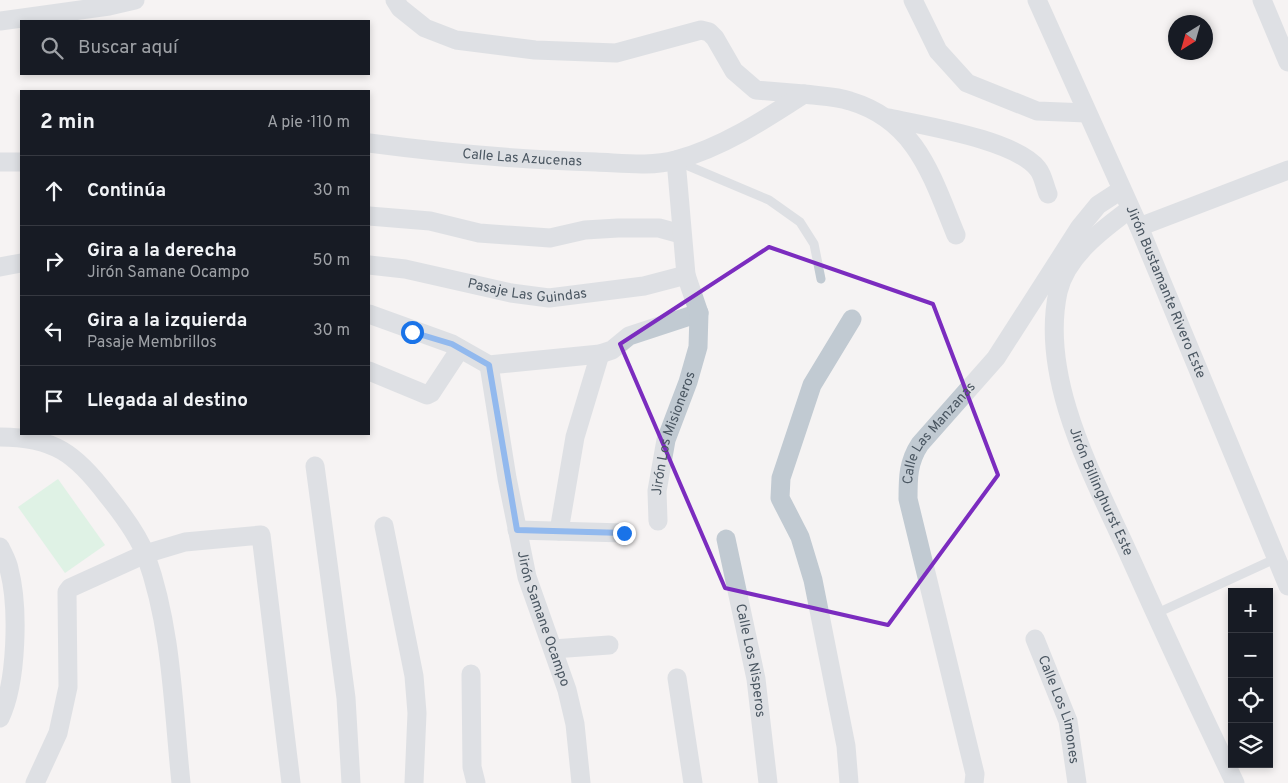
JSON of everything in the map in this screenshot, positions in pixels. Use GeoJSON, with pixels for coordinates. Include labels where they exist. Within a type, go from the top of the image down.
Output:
{"type":"FeatureCollection","features":[{"type":"Feature","properties":{"kind":"street"},"geometry":{"type":"LineString","coordinates":[[0,21],[109,6],[135,0]]}},
{"type":"Feature","properties":{"kind":"street"},"geometry":{"type":"LineString","coordinates":[[395,0],[400,8],[424,28],[456,40],[535,50],[616,53],[701,30],[709,32],[715,38],[734,71],[756,90],[849,100],[889,118],[986,140],[1024,156],[1039,169],[1048,194]]}},
{"type":"Feature","properties":{"kind":"street"},"geometry":{"type":"LineString","coordinates":[[913,0],[938,51],[967,83],[1037,111],[1087,113]]}},
{"type":"Feature","properties":{"kind":"street","name":"Jirón Bustamante Rivero Este"},"geometry":{"type":"LineString","coordinates":[[1036,0],[1139,227],[1287,579]]}},
{"type":"Feature","properties":{"kind":"street"},"geometry":{"type":"LineString","coordinates":[[1262,0],[1288,62]]}},
{"type":"Feature","properties":{"kind":"street","name":"Calle Las Azucenas"},"geometry":{"type":"LineString","coordinates":[[370,143],[452,154],[554,161],[654,164],[676,160],[739,136],[804,94]]}},
{"type":"Feature","properties":{"kind":"street"},"geometry":{"type":"LineString","coordinates":[[889,118],[924,158],[956,235]]}},
{"type":"Feature","properties":{"kind":"street"},"geometry":{"type":"LineString","coordinates":[[370,314],[460,349],[489,365],[600,354],[612,350],[629,336],[699,314],[686,275],[676,160]]}},
{"type":"Feature","properties":{"kind":"street"},"geometry":{"type":"LineString","coordinates":[[0,162],[20,162]]}},
{"type":"Feature","properties":{"kind":"street"},"geometry":{"type":"LineString","coordinates":[[1139,227],[1288,170]]}},
{"type":"Feature","properties":{"kind":"street","name":"Calle Las Manzanas"},"geometry":{"type":"LineString","coordinates":[[974,783],[975,774],[908,499],[908,468],[913,454],[920,444],[996,358],[1080,227],[1098,205],[1121,190]]}},
{"type":"Feature","properties":{"kind":"street","name":"Jirón Billinghurst Este"},"geometry":{"type":"LineString","coordinates":[[1130,209],[1095,235],[1072,262],[1058,291],[1054,329],[1057,367],[1066,403],[1086,459],[1155,614],[1235,783]]}},
{"type":"Feature","properties":{"kind":"street"},"geometry":{"type":"LineString","coordinates":[[370,216],[430,220],[479,233],[550,238],[585,230],[618,228],[659,228],[681,234]]}},
{"type":"Feature","properties":{"kind":"street"},"geometry":{"type":"LineString","coordinates":[[0,267],[20,263]]}},
{"type":"Feature","properties":{"kind":"street","name":"Pasaje Las Guindas"},"geometry":{"type":"LineString","coordinates":[[370,265],[404,269],[510,293],[549,298],[644,286],[686,275]]}},
{"type":"Feature","properties":{"kind":"street","name":"Jirón Los Misioneros"},"geometry":{"type":"LineString","coordinates":[[658,521],[657,491],[666,440],[688,382],[698,347],[699,314]]}},
{"type":"Feature","properties":{"kind":"street"},"geometry":{"type":"LineString","coordinates":[[850,783],[846,746],[814,580],[800,537],[780,498],[780,478],[812,385],[852,319]]}},
{"type":"Feature","properties":{"kind":"street"},"geometry":{"type":"LineString","coordinates":[[370,371],[427,395],[431,393],[460,349]]}},
{"type":"Feature","properties":{"kind":"street"},"geometry":{"type":"LineString","coordinates":[[559,531],[575,438],[600,354]]}},
{"type":"Feature","properties":{"kind":"street","name":"Jirón Samane Ocampo"},"geometry":{"type":"LineString","coordinates":[[489,365],[517,530],[527,577],[560,665],[575,724],[581,783]]}},
{"type":"Feature","properties":{"kind":"street"},"geometry":{"type":"LineString","coordinates":[[0,437],[42,442],[68,452],[92,475],[110,498],[145,554],[164,618],[181,783]]}},
{"type":"Feature","properties":{"kind":"street"},"geometry":{"type":"LineString","coordinates":[[315,466],[346,698],[351,783]]}},
{"type":"Feature","properties":{"kind":"street"},"geometry":{"type":"LineString","coordinates":[[384,526],[414,676],[418,713],[414,783]]}},
{"type":"Feature","properties":{"kind":"street"},"geometry":{"type":"LineString","coordinates":[[517,530],[624,533]]}},
{"type":"Feature","properties":{"kind":"street"},"geometry":{"type":"LineString","coordinates":[[35,783],[58,732],[68,687],[68,590],[145,554],[185,542],[261,535],[291,783]]}},
{"type":"Feature","properties":{"kind":"street","name":"Calle Los Nisperos"},"geometry":{"type":"LineString","coordinates":[[726,539],[756,679],[768,783]]}},
{"type":"Feature","properties":{"kind":"street"},"geometry":{"type":"LineString","coordinates":[[0,547],[9,568],[14,605],[12,679],[6,706],[0,718]]}},
{"type":"Feature","properties":{"kind":"street","name":"Calle Los Limones"},"geometry":{"type":"LineString","coordinates":[[1035,639],[1068,721],[1077,783]]}},
{"type":"Feature","properties":{"kind":"street"},"geometry":{"type":"LineString","coordinates":[[553,649],[609,645]]}},
{"type":"Feature","properties":{"kind":"street"},"geometry":{"type":"LineString","coordinates":[[471,674],[472,767],[476,783]]}},
{"type":"Feature","properties":{"kind":"street"},"geometry":{"type":"LineString","coordinates":[[677,678],[693,783]]}},
{"type":"Feature","properties":{"kind":"street"},"geometry":{"type":"LineString","coordinates":[[1071,783],[1077,783]]}},
{"type":"Feature","properties":{"kind":"lane"},"geometry":{"type":"LineString","coordinates":[[676,160],[769,200],[800,222],[814,244],[821,279]]}},
{"type":"Feature","properties":{"kind":"lane"},"geometry":{"type":"LineString","coordinates":[[1155,614],[1277,558]]}},
{"type":"Feature","properties":{"kind":"highlighted area"},"geometry":{"type":"Polygon","coordinates":[[[769,247],[933,304],[998,475],[888,625],[725,588],[620,344],[769,247]]]}},
{"type":"Feature","properties":{"kind":"green space"},"geometry":{"type":"Polygon","coordinates":[[[58,479],[105,545],[65,573],[18,507],[58,479]]]}},
{"type":"Feature","properties":{"kind":"route"},"geometry":{"type":"LineString","coordinates":[[412,332],[452,344],[489,365],[517,530],[624,533]]}}]}
